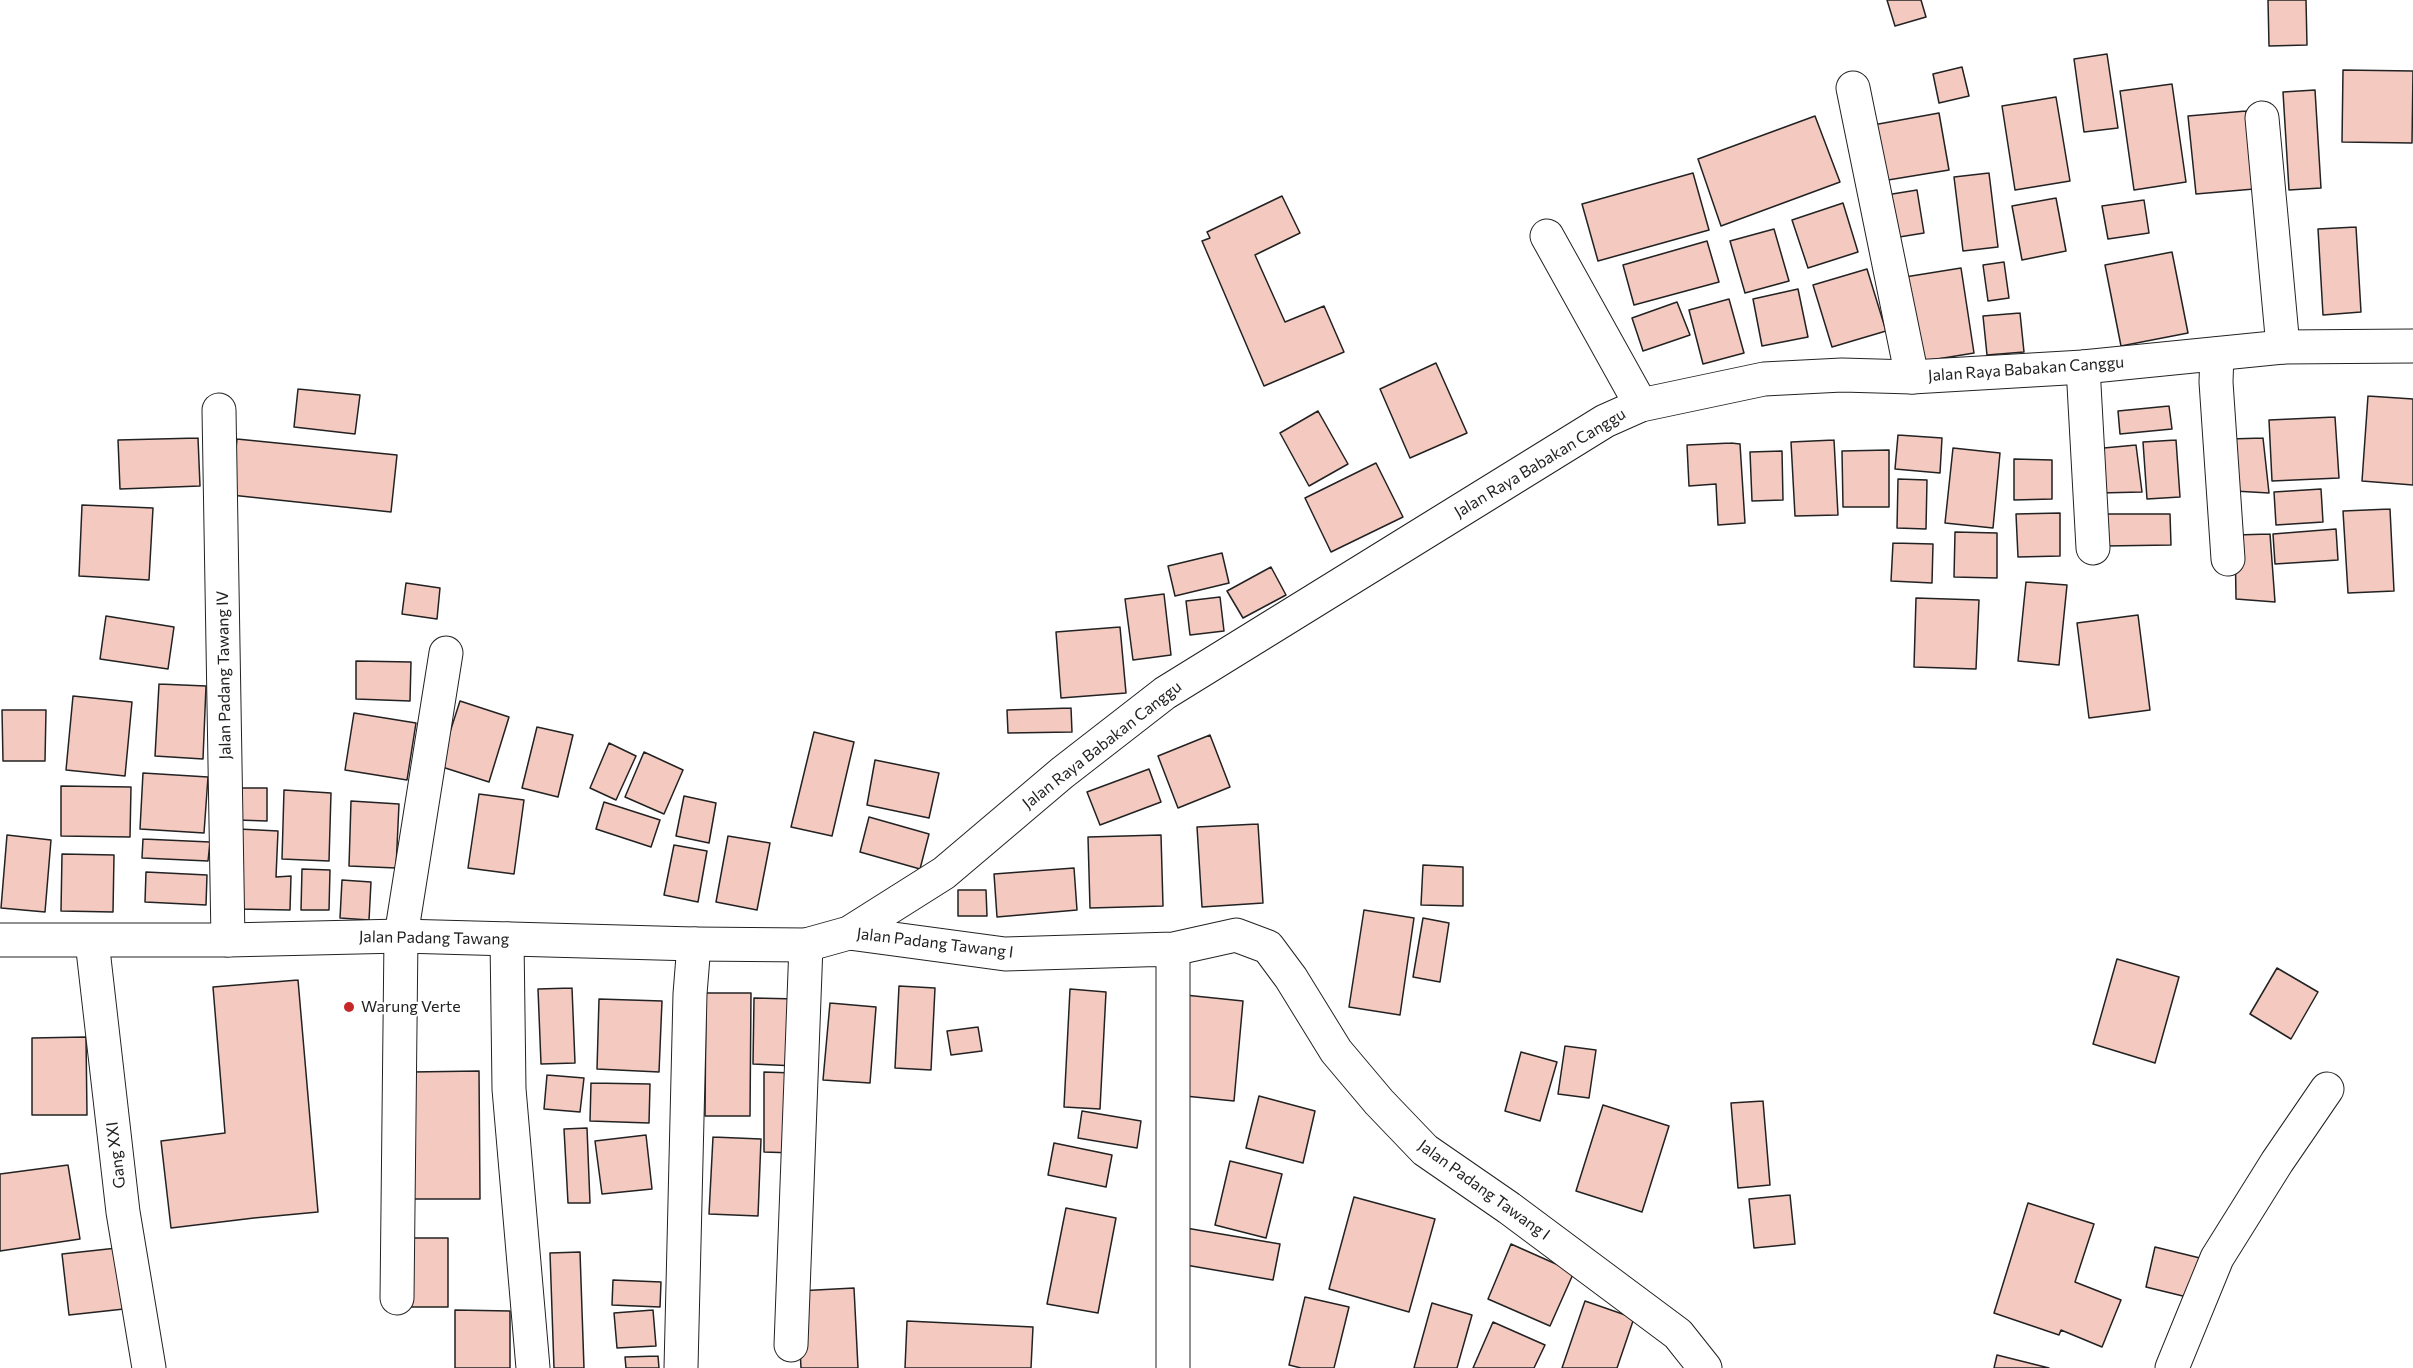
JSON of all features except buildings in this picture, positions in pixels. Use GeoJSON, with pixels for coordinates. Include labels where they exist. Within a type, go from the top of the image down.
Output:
{"type":"FeatureCollection","features":[{"type":"Feature","properties":{"kind":"street"},"geometry":{"type":"LineString","coordinates":[[1853,88],[1912,377]]}},
{"type":"Feature","properties":{"kind":"street"},"geometry":{"type":"LineString","coordinates":[[2262,118],[2283,347]]}},
{"type":"Feature","properties":{"kind":"street"},"geometry":{"type":"LineString","coordinates":[[1547,236],[1641,405]]}},
{"type":"Feature","properties":{"kind":"street","name":"Jalan Raya Babakan Canggu"},"geometry":{"type":"LineString","coordinates":[[856,928],[944,873],[1062,772],[1165,693],[1605,421],[1641,405],[1764,379],[1842,375],[1912,377],[2083,367],[2283,347],[2413,346]]}},
{"type":"Feature","properties":{"kind":"street"},"geometry":{"type":"LineString","coordinates":[[2217,354],[2216,382],[2228,559]]}},
{"type":"Feature","properties":{"kind":"street"},"geometry":{"type":"LineString","coordinates":[[2083,367],[2093,548]]}},
{"type":"Feature","properties":{"kind":"street","name":"Jalan Padang Tawang IV"},"geometry":{"type":"LineString","coordinates":[[219,410],[228,940]]}},
{"type":"Feature","properties":{"kind":"street"},"geometry":{"type":"LineString","coordinates":[[397,1298],[400,936],[446,653]]}},
{"type":"Feature","properties":{"kind":"street","name":"Jalan Padang Tawang"},"geometry":{"type":"LineString","coordinates":[[0,940],[228,940],[400,936],[806,945],[856,928]]}},
{"type":"Feature","properties":{"kind":"street","name":"Jalan Padang Tawang I"},"geometry":{"type":"LineString","coordinates":[[856,928],[1005,954],[1173,949],[1236,935],[1268,947],[1292,978],[1336,1051],[1379,1102],[1425,1150],[1509,1208],[1678,1334],[1705,1368]]}},
{"type":"Feature","properties":{"kind":"street"},"geometry":{"type":"LineString","coordinates":[[507,939],[509,1089],[533,1368]]}},
{"type":"Feature","properties":{"kind":"street","name":"Gang XXI"},"geometry":{"type":"LineString","coordinates":[[92,941],[123,1212],[149,1368]]}},
{"type":"Feature","properties":{"kind":"street"},"geometry":{"type":"LineString","coordinates":[[681,1368],[690,994],[694,944]]}},
{"type":"Feature","properties":{"kind":"street"},"geometry":{"type":"LineString","coordinates":[[791,1345],[806,945]]}},
{"type":"Feature","properties":{"kind":"street"},"geometry":{"type":"LineString","coordinates":[[1173,949],[1173,1368]]}},
{"type":"Feature","properties":{"kind":"street"},"geometry":{"type":"LineString","coordinates":[[2172,1368],[2217,1258],[2326,1089]]}},
{"type":"Feature","properties":{"kind":"place","name":"Warung Verte"},"geometry":{"type":"Point","coordinates":[349,1007]}}]}
